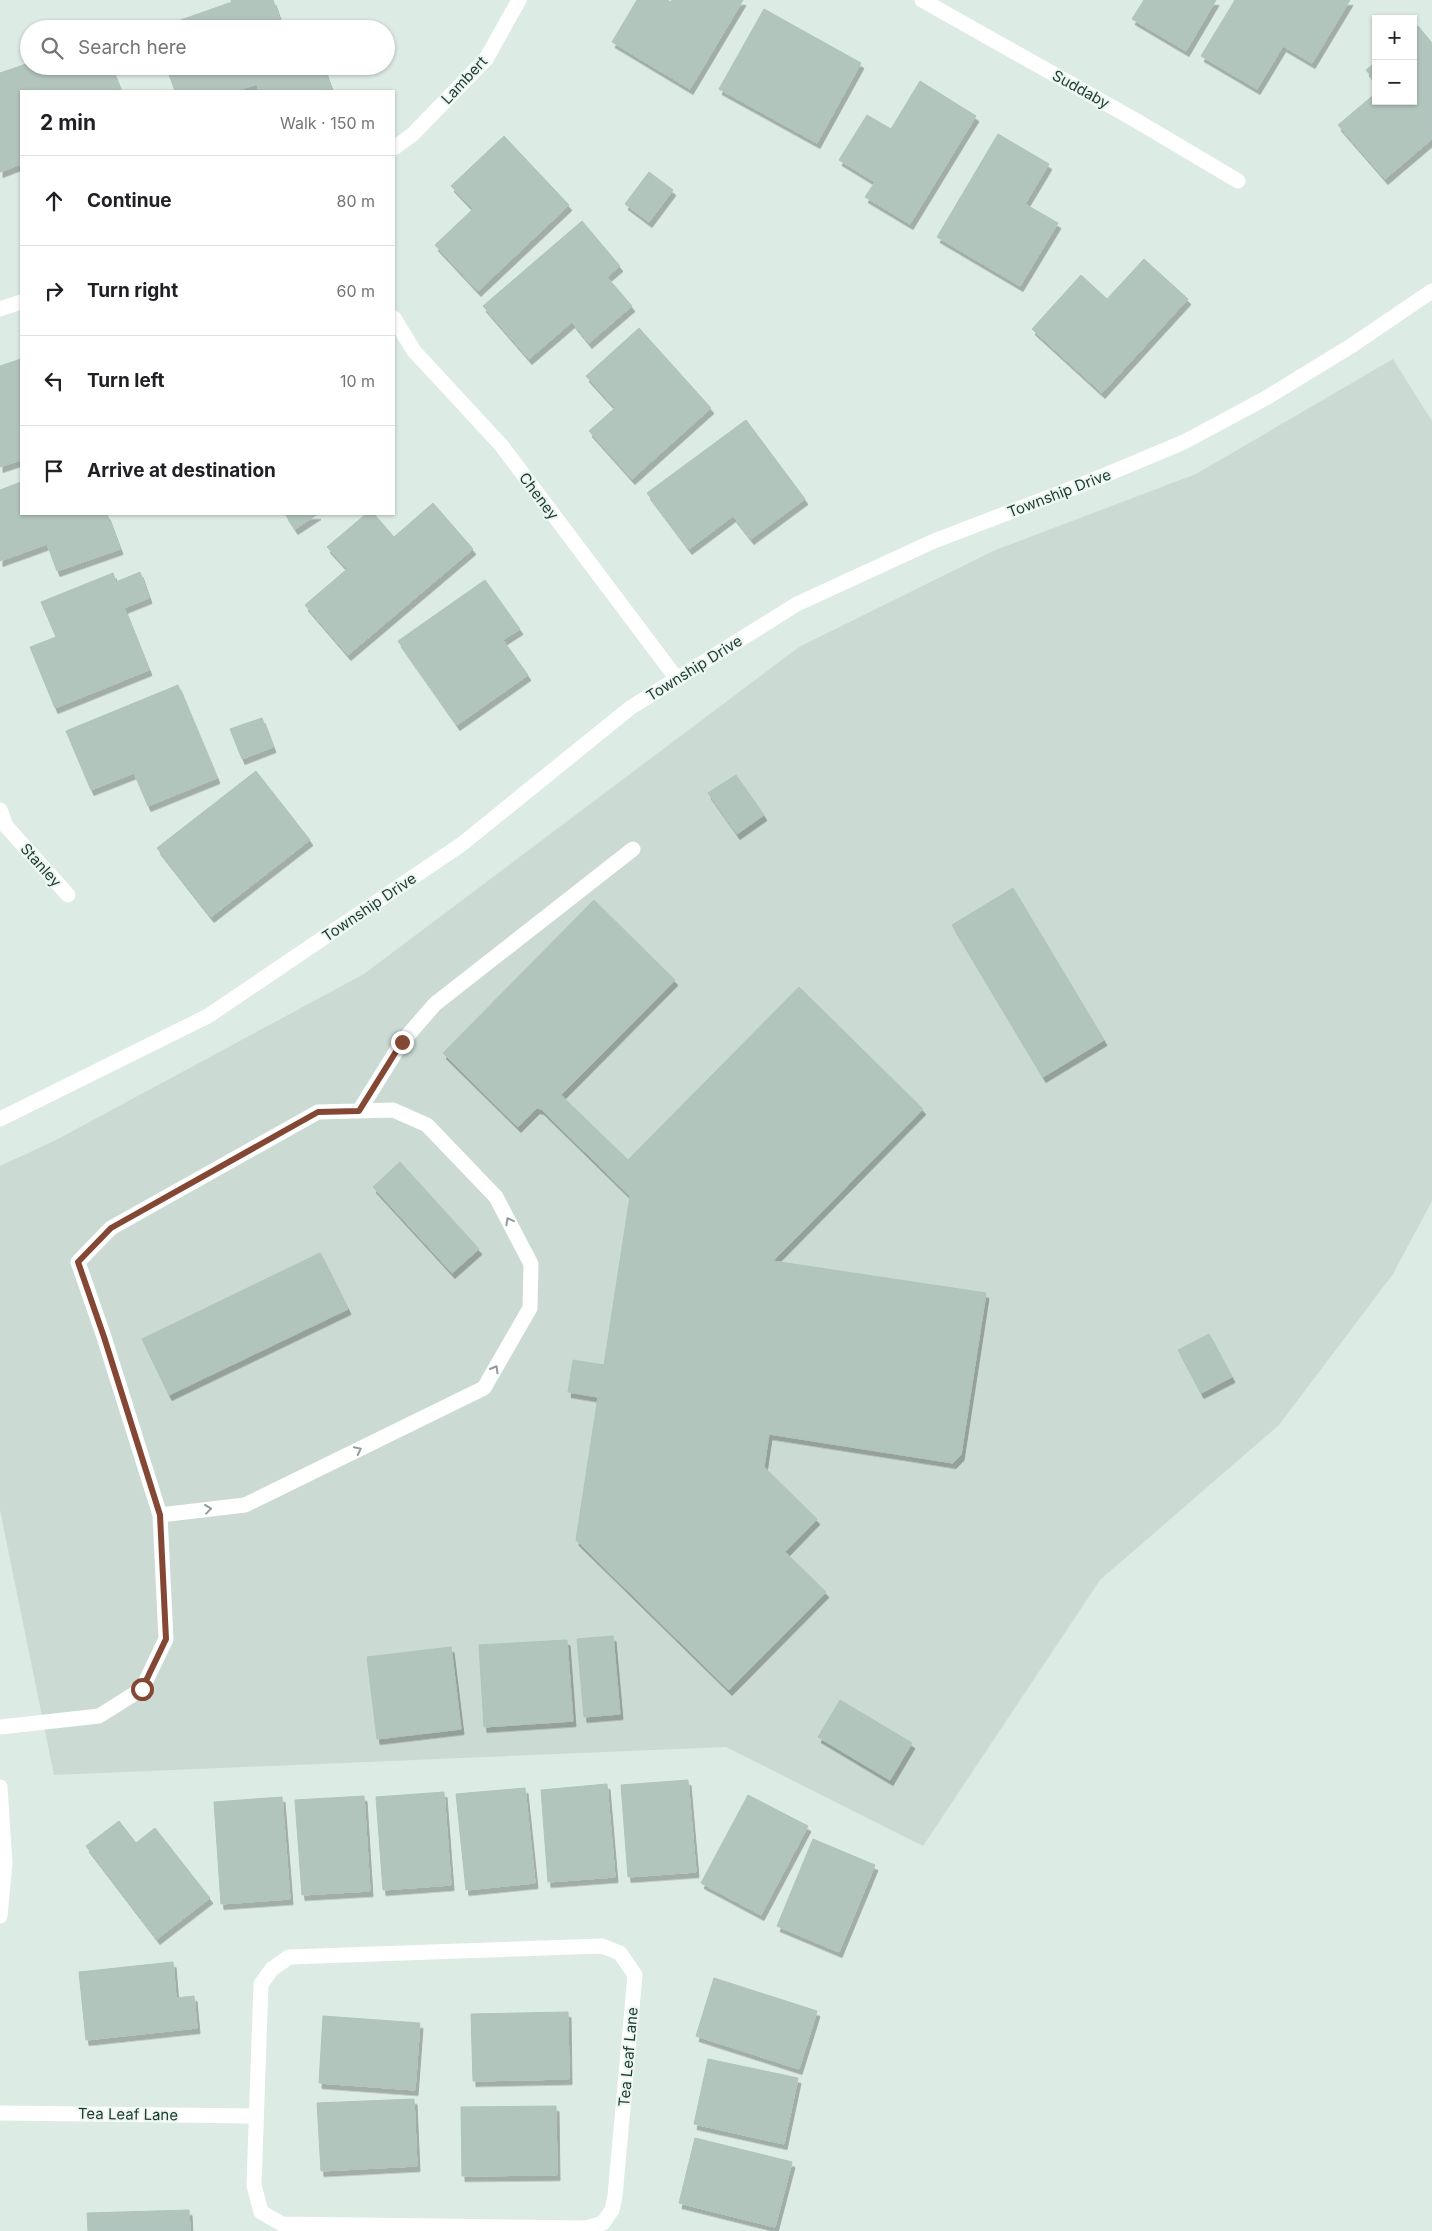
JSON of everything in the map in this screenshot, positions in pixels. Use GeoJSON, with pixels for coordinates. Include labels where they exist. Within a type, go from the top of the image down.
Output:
{"type":"FeatureCollection","features":[{"type":"Feature","properties":{"kind":"street","name":"Lambert"},"geometry":{"type":"LineString","coordinates":[[395,147],[412,135],[486,59],[519,0]]}},
{"type":"Feature","properties":{"kind":"street","name":"Suddaby"},"geometry":{"type":"LineString","coordinates":[[922,0],[1128,116],[1238,181]]}},
{"type":"Feature","properties":{"kind":"street","name":"Township Drive"},"geometry":{"type":"LineString","coordinates":[[0,1119],[208,1016],[462,844],[630,708],[797,604],[934,541],[1091,482],[1184,442],[1266,398],[1359,340],[1432,291]]}},
{"type":"Feature","properties":{"kind":"street"},"geometry":{"type":"LineString","coordinates":[[0,310],[20,302]]}},
{"type":"Feature","properties":{"kind":"street","name":"Cheney"},"geometry":{"type":"LineString","coordinates":[[395,320],[414,351],[501,445],[677,679]]}},
{"type":"Feature","properties":{"kind":"street","name":"Stanley"},"geometry":{"type":"LineString","coordinates":[[0,810],[6,826],[68,895]]}},
{"type":"Feature","properties":{"kind":"street"},"geometry":{"type":"LineString","coordinates":[[359,1111],[402,1042],[435,1004],[633,849]]}},
{"type":"Feature","properties":{"kind":"street"},"geometry":{"type":"LineString","coordinates":[[0,1727],[99,1716],[142,1689],[166,1639],[160,1515],[104,1337],[78,1262],[111,1228],[318,1112],[393,1110],[427,1125],[496,1197],[531,1264],[530,1308],[484,1388],[245,1505],[160,1515]]}},
{"type":"Feature","properties":{"kind":"street"},"geometry":{"type":"LineString","coordinates":[[0,1787],[5,1863],[0,1916]]}},
{"type":"Feature","properties":{"kind":"street","name":"Tea Leaf Lane"},"geometry":{"type":"LineString","coordinates":[[602,1946],[620,1953],[635,1975],[615,2196],[612,2210],[603,2223],[587,2228],[282,2224],[261,2212],[254,2185],[256,2116],[260,1984],[272,1969],[289,1957],[602,1946]]}},
{"type":"Feature","properties":{"kind":"street","name":"Tea Leaf Lane"},"geometry":{"type":"LineString","coordinates":[[0,2113],[256,2116]]}},
{"type":"Feature","properties":{"kind":"shaded area"},"geometry":{"type":"Polygon","coordinates":[[[1393,359],[1432,421],[1432,1201],[1393,1274],[1279,1425],[1100,1580],[923,1846],[726,1747],[54,1775],[0,1510],[0,1166],[56,1140],[364,974],[799,647],[993,551],[1196,474],[1393,359]]]}},
{"type":"Feature","properties":{"kind":"building"},"geometry":{"type":"Polygon","coordinates":[[[231,0],[273,0],[280,20],[181,20],[232,2],[231,0]]]}},
{"type":"Feature","properties":{"kind":"building"},"geometry":{"type":"Polygon","coordinates":[[[637,0],[667,0],[671,2],[672,0],[743,0],[690,89],[612,42],[637,0]]]}},
{"type":"Feature","properties":{"kind":"building"},"geometry":{"type":"Polygon","coordinates":[[[1144,0],[1216,0],[1186,51],[1132,19],[1144,0]]]}},
{"type":"Feature","properties":{"kind":"building"},"geometry":{"type":"Polygon","coordinates":[[[1235,0],[1350,0],[1312,63],[1283,46],[1257,89],[1201,56],[1235,0]]]}},
{"type":"Feature","properties":{"kind":"building"},"geometry":{"type":"Polygon","coordinates":[[[764,9],[861,63],[817,143],[719,89],[764,9]]]}},
{"type":"Feature","properties":{"kind":"building"},"geometry":{"type":"Polygon","coordinates":[[[1417,27],[1432,43],[1432,139],[1385,179],[1338,125],[1372,96],[1372,105],[1417,105],[1417,27]]]}},
{"type":"Feature","properties":{"kind":"building"},"geometry":{"type":"Polygon","coordinates":[[[1372,65],[1372,77],[1366,70],[1372,65]]]}},
{"type":"Feature","properties":{"kind":"building"},"geometry":{"type":"Polygon","coordinates":[[[20,66],[20,75],[115,75],[121,90],[20,90],[20,164],[0,172],[0,73],[20,66]]]}},
{"type":"Feature","properties":{"kind":"building"},"geometry":{"type":"Polygon","coordinates":[[[169,75],[326,75],[332,90],[259,90],[257,84],[238,90],[175,90],[169,75]]]}},
{"type":"Feature","properties":{"kind":"building"},"geometry":{"type":"Polygon","coordinates":[[[920,81],[976,116],[910,224],[865,197],[875,182],[839,160],[867,115],[891,129],[920,81]]]}},
{"type":"Feature","properties":{"kind":"building"},"geometry":{"type":"Polygon","coordinates":[[[998,134],[1049,164],[1025,204],[1058,223],[1020,286],[937,237],[998,134]]]}},
{"type":"Feature","properties":{"kind":"building"},"geometry":{"type":"Polygon","coordinates":[[[504,136],[569,205],[478,291],[435,245],[473,209],[451,186],[504,136]]]}},
{"type":"Feature","properties":{"kind":"building"},"geometry":{"type":"Polygon","coordinates":[[[649,172],[673,190],[649,222],[625,204],[649,172]]]}},
{"type":"Feature","properties":{"kind":"building"},"geometry":{"type":"Polygon","coordinates":[[[582,221],[620,266],[607,277],[632,306],[589,343],[572,322],[529,359],[483,306],[582,221]]]}},
{"type":"Feature","properties":{"kind":"building"},"geometry":{"type":"Polygon","coordinates":[[[1144,259],[1188,299],[1102,393],[1032,329],[1081,275],[1107,299],[1144,259]]]}},
{"type":"Feature","properties":{"kind":"building"},"geometry":{"type":"Polygon","coordinates":[[[639,328],[711,408],[632,479],[589,431],[615,408],[586,376],[639,328]]]}},
{"type":"Feature","properties":{"kind":"building"},"geometry":{"type":"Polygon","coordinates":[[[20,359],[20,460],[0,467],[0,366],[20,359]]]}},
{"type":"Feature","properties":{"kind":"building"},"geometry":{"type":"Polygon","coordinates":[[[746,420],[805,499],[751,539],[733,516],[689,549],[647,493],[746,420]]]}},
{"type":"Feature","properties":{"kind":"building"},"geometry":{"type":"Polygon","coordinates":[[[20,482],[20,515],[107,515],[120,549],[57,571],[47,544],[0,561],[0,490],[20,482]]]}},
{"type":"Feature","properties":{"kind":"building"},"geometry":{"type":"Polygon","coordinates":[[[433,503],[473,549],[348,655],[305,605],[347,569],[327,547],[365,515],[375,515],[394,537],[433,503]]]}},
{"type":"Feature","properties":{"kind":"building"},"geometry":{"type":"Polygon","coordinates":[[[286,515],[316,515],[295,529],[286,515]]]}},
{"type":"Feature","properties":{"kind":"building"},"geometry":{"type":"Polygon","coordinates":[[[140,572],[149,598],[124,608],[149,670],[55,708],[30,647],[56,637],[41,602],[113,573],[116,582],[140,572]]]}},
{"type":"Feature","properties":{"kind":"building"},"geometry":{"type":"Polygon","coordinates":[[[485,580],[520,629],[503,640],[528,675],[457,725],[398,641],[485,580]]]}},
{"type":"Feature","properties":{"kind":"building"},"geometry":{"type":"Polygon","coordinates":[[[178,685],[217,778],[148,806],[134,773],[91,790],[66,731],[178,685]]]}},
{"type":"Feature","properties":{"kind":"building"},"geometry":{"type":"Polygon","coordinates":[[[262,718],[273,747],[242,759],[230,729],[262,718]]]}},
{"type":"Feature","properties":{"kind":"building"},"geometry":{"type":"Polygon","coordinates":[[[256,771],[310,840],[211,917],[157,848],[256,771]]]}},
{"type":"Feature","properties":{"kind":"building"},"geometry":{"type":"Polygon","coordinates":[[[736,775],[764,815],[737,834],[708,793],[736,775]]]}},
{"type":"Feature","properties":{"kind":"building"},"geometry":{"type":"Polygon","coordinates":[[[1013,888],[1104,1040],[1043,1077],[952,925],[1013,888]]]}},
{"type":"Feature","properties":{"kind":"building"},"geometry":{"type":"Polygon","coordinates":[[[594,900],[675,980],[561,1095],[628,1160],[799,987],[923,1109],[773,1261],[986,1293],[961,1455],[953,1463],[769,1434],[764,1467],[817,1519],[785,1552],[826,1592],[729,1690],[576,1540],[598,1397],[568,1392],[573,1360],[604,1365],[630,1196],[541,1109],[537,1108],[518,1127],[443,1053],[594,900]]]}},
{"type":"Feature","properties":{"kind":"building"},"geometry":{"type":"Polygon","coordinates":[[[400,1162],[479,1249],[452,1273],[373,1187],[400,1162]]]}},
{"type":"Feature","properties":{"kind":"building"},"geometry":{"type":"Polygon","coordinates":[[[320,1253],[348,1309],[169,1395],[142,1339],[320,1253]]]}},
{"type":"Feature","properties":{"kind":"building"},"geometry":{"type":"Polygon","coordinates":[[[1209,1334],[1232,1377],[1201,1393],[1178,1350],[1209,1334]]]}},
{"type":"Feature","properties":{"kind":"building"},"geometry":{"type":"Polygon","coordinates":[[[613,1636],[620,1714],[584,1717],[577,1639],[613,1636]]]}},
{"type":"Feature","properties":{"kind":"building"},"geometry":{"type":"Polygon","coordinates":[[[567,1640],[573,1721],[484,1727],[479,1645],[567,1640]]]}},
{"type":"Feature","properties":{"kind":"building"},"geometry":{"type":"Polygon","coordinates":[[[451,1647],[461,1729],[377,1739],[367,1657],[451,1647]]]}},
{"type":"Feature","properties":{"kind":"building"},"geometry":{"type":"Polygon","coordinates":[[[840,1700],[912,1743],[890,1780],[818,1737],[840,1700]]]}},
{"type":"Feature","properties":{"kind":"building"},"geometry":{"type":"Polygon","coordinates":[[[688,1780],[696,1872],[628,1877],[621,1785],[688,1780]]]}},
{"type":"Feature","properties":{"kind":"building"},"geometry":{"type":"Polygon","coordinates":[[[607,1784],[615,1877],[548,1882],[541,1790],[607,1784]]]}},
{"type":"Feature","properties":{"kind":"building"},"geometry":{"type":"Polygon","coordinates":[[[525,1788],[535,1883],[466,1890],[456,1794],[525,1788]]]}},
{"type":"Feature","properties":{"kind":"building"},"geometry":{"type":"Polygon","coordinates":[[[444,1792],[451,1885],[383,1890],[376,1797],[444,1792]]]}},
{"type":"Feature","properties":{"kind":"building"},"geometry":{"type":"Polygon","coordinates":[[[748,1795],[808,1826],[761,1915],[701,1883],[748,1795]]]}},
{"type":"Feature","properties":{"kind":"building"},"geometry":{"type":"Polygon","coordinates":[[[364,1796],[370,1891],[302,1895],[295,1800],[364,1796]]]}},
{"type":"Feature","properties":{"kind":"building"},"geometry":{"type":"Polygon","coordinates":[[[282,1797],[290,1899],[221,1904],[214,1802],[282,1797]]]}},
{"type":"Feature","properties":{"kind":"building"},"geometry":{"type":"Polygon","coordinates":[[[119,1821],[136,1843],[155,1828],[210,1898],[157,1939],[86,1846],[119,1821]]]}},
{"type":"Feature","properties":{"kind":"building"},"geometry":{"type":"Polygon","coordinates":[[[813,1839],[875,1865],[839,1952],[777,1926],[813,1839]]]}},
{"type":"Feature","properties":{"kind":"building"},"geometry":{"type":"Polygon","coordinates":[[[173,1962],[176,1998],[194,1996],[197,2028],[86,2040],[79,1972],[173,1962]]]}},
{"type":"Feature","properties":{"kind":"building"},"geometry":{"type":"Polygon","coordinates":[[[714,1978],[817,2011],[799,2069],[696,2036],[714,1978]]]}},
{"type":"Feature","properties":{"kind":"building"},"geometry":{"type":"Polygon","coordinates":[[[568,2012],[569,2079],[473,2081],[471,2014],[568,2012]]]}},
{"type":"Feature","properties":{"kind":"building"},"geometry":{"type":"Polygon","coordinates":[[[323,2016],[420,2023],[415,2090],[319,2083],[323,2016]]]}},
{"type":"Feature","properties":{"kind":"building"},"geometry":{"type":"Polygon","coordinates":[[[708,2059],[798,2078],[784,2144],[694,2124],[708,2059]]]}},
{"type":"Feature","properties":{"kind":"building"},"geometry":{"type":"Polygon","coordinates":[[[414,2099],[417,2166],[321,2171],[317,2103],[414,2099]]]}},
{"type":"Feature","properties":{"kind":"building"},"geometry":{"type":"Polygon","coordinates":[[[556,2106],[557,2175],[462,2176],[461,2107],[556,2106]]]}},
{"type":"Feature","properties":{"kind":"building"},"geometry":{"type":"Polygon","coordinates":[[[695,2138],[792,2162],[775,2227],[679,2203],[695,2138]]]}},
{"type":"Feature","properties":{"kind":"building"},"geometry":{"type":"Polygon","coordinates":[[[189,2210],[190,2231],[88,2231],[87,2213],[189,2210]]]}},
{"type":"Feature","properties":{"kind":"route"},"geometry":{"type":"LineString","coordinates":[[142,1689],[166,1639],[160,1515],[104,1337],[78,1262],[111,1228],[318,1112],[359,1111],[402,1042]]}}]}
